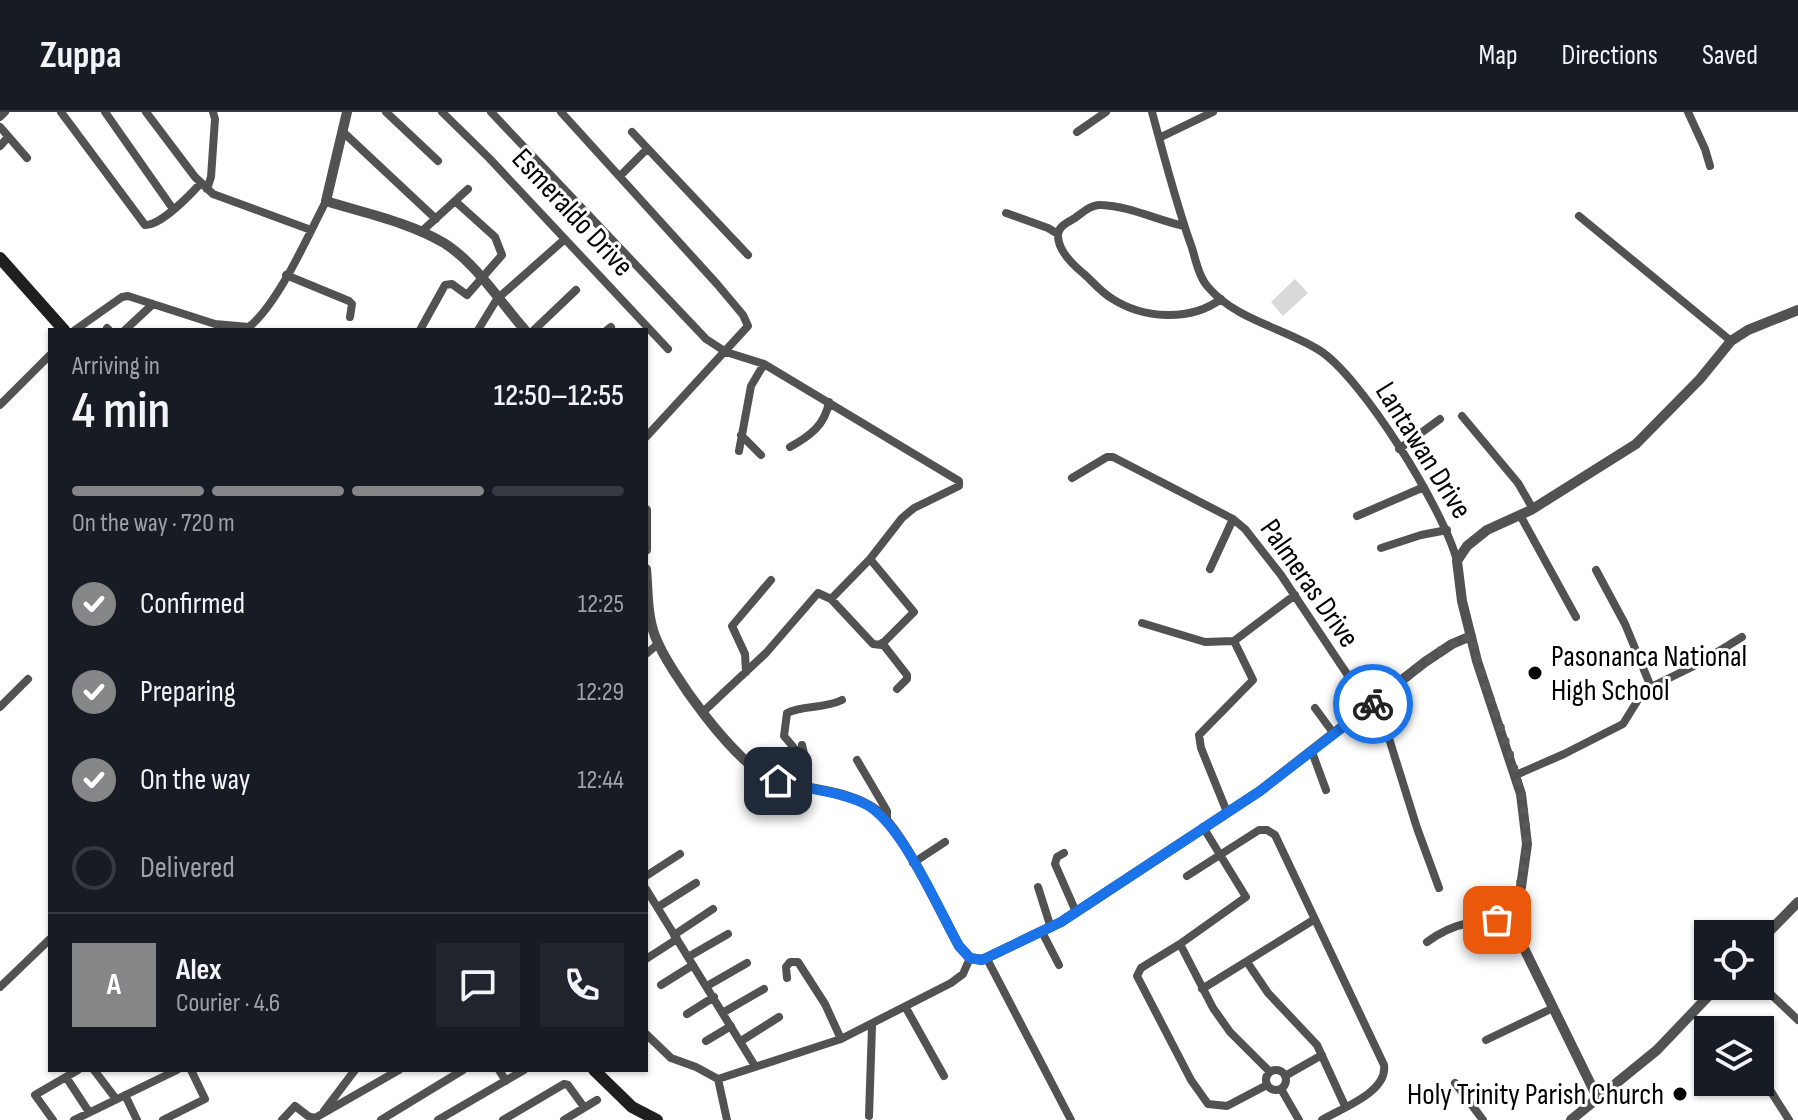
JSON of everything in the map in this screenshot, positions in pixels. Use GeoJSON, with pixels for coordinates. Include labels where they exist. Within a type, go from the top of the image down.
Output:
{"type":"FeatureCollection","features":[{"type":"Feature","properties":{"kind":"main road"},"geometry":{"type":"LineString","coordinates":[[0,258],[62,328]]}},
{"type":"Feature","properties":{"kind":"main road"},"geometry":{"type":"LineString","coordinates":[[596,1072],[632,1107],[655,1120]]}},
{"type":"Feature","properties":{"kind":"street"},"geometry":{"type":"LineString","coordinates":[[0,117],[5,112]]}},
{"type":"Feature","properties":{"kind":"street"},"geometry":{"type":"LineString","coordinates":[[61,112],[143,224],[151,226],[194,191],[207,189]]}},
{"type":"Feature","properties":{"kind":"street"},"geometry":{"type":"LineString","coordinates":[[105,112],[173,209]]}},
{"type":"Feature","properties":{"kind":"street"},"geometry":{"type":"LineString","coordinates":[[146,112],[207,189],[311,230]]}},
{"type":"Feature","properties":{"kind":"street"},"geometry":{"type":"LineString","coordinates":[[207,189],[211,177],[213,112]]}},
{"type":"Feature","properties":{"kind":"street"},"geometry":{"type":"LineString","coordinates":[[78,328],[122,297],[135,297],[215,324],[254,328],[326,201],[347,112]]}},
{"type":"Feature","properties":{"kind":"street"},"geometry":{"type":"LineString","coordinates":[[386,112],[438,161]]}},
{"type":"Feature","properties":{"kind":"street","name":"Esmeraldo Drive"},"geometry":{"type":"LineString","coordinates":[[442,112],[668,349]]}},
{"type":"Feature","properties":{"kind":"street"},"geometry":{"type":"LineString","coordinates":[[491,112],[706,339],[726,352],[764,364],[959,481],[959,486],[953,490],[929,500],[902,518],[870,559],[831,599]]}},
{"type":"Feature","properties":{"kind":"street"},"geometry":{"type":"LineString","coordinates":[[561,112],[745,319],[747,328],[648,435]]}},
{"type":"Feature","properties":{"kind":"street"},"geometry":{"type":"LineString","coordinates":[[1077,132],[1106,112]]}},
{"type":"Feature","properties":{"kind":"street","name":"Lantawan Drive"},"geometry":{"type":"LineString","coordinates":[[1152,112],[1184,226],[1206,285],[1246,315],[1318,349],[1344,370],[1424,487],[1447,530],[1457,561],[1462,601],[1484,686],[1521,794],[1527,844],[1513,919]]}},
{"type":"Feature","properties":{"kind":"street"},"geometry":{"type":"LineString","coordinates":[[1159,138],[1213,112]]}},
{"type":"Feature","properties":{"kind":"street"},"geometry":{"type":"LineString","coordinates":[[1688,112],[1701,137],[1710,166]]}},
{"type":"Feature","properties":{"kind":"street"},"geometry":{"type":"LineString","coordinates":[[0,127],[27,158]]}},
{"type":"Feature","properties":{"kind":"street"},"geometry":{"type":"LineString","coordinates":[[342,131],[436,219]]}},
{"type":"Feature","properties":{"kind":"street"},"geometry":{"type":"LineString","coordinates":[[632,132],[748,255]]}},
{"type":"Feature","properties":{"kind":"street"},"geometry":{"type":"LineString","coordinates":[[0,146],[8,137]]}},
{"type":"Feature","properties":{"kind":"street"},"geometry":{"type":"LineString","coordinates":[[620,176],[647,149]]}},
{"type":"Feature","properties":{"kind":"street"},"geometry":{"type":"LineString","coordinates":[[194,191],[207,189]]}},
{"type":"Feature","properties":{"kind":"street"},"geometry":{"type":"LineString","coordinates":[[421,232],[468,189]]}},
{"type":"Feature","properties":{"kind":"street"},"geometry":{"type":"LineString","coordinates":[[326,201],[421,232],[451,249],[523,328]]}},
{"type":"Feature","properties":{"kind":"street"},"geometry":{"type":"LineString","coordinates":[[421,328],[445,285],[452,284],[467,295],[502,255],[495,237],[455,201]]}},
{"type":"Feature","properties":{"kind":"street"},"geometry":{"type":"LineString","coordinates":[[1184,226],[1116,206],[1097,204],[1061,227],[1058,234],[1064,254],[1113,300],[1165,316],[1193,313],[1209,308],[1221,299]]}},
{"type":"Feature","properties":{"kind":"street"},"geometry":{"type":"LineString","coordinates":[[1006,213],[1058,234]]}},
{"type":"Feature","properties":{"kind":"street"},"geometry":{"type":"LineString","coordinates":[[1579,216],[1731,341]]}},
{"type":"Feature","properties":{"kind":"street"},"geometry":{"type":"LineString","coordinates":[[479,328],[497,299],[565,239]]}},
{"type":"Feature","properties":{"kind":"street"},"geometry":{"type":"LineString","coordinates":[[286,275],[349,301],[352,304],[350,317]]}},
{"type":"Feature","properties":{"kind":"street"},"geometry":{"type":"LineString","coordinates":[[536,328],[576,290]]}},
{"type":"Feature","properties":{"kind":"street"},"geometry":{"type":"LineString","coordinates":[[127,328],[153,304]]}},
{"type":"Feature","properties":{"kind":"street"},"geometry":{"type":"LineString","coordinates":[[1457,561],[1473,540],[1487,530],[1533,509],[1636,444],[1700,379],[1731,341],[1748,330],[1798,310]]}},
{"type":"Feature","properties":{"kind":"street"},"geometry":{"type":"LineString","coordinates":[[0,405],[48,357]]}},
{"type":"Feature","properties":{"kind":"street"},"geometry":{"type":"LineString","coordinates":[[739,451],[751,386],[764,364]]}},
{"type":"Feature","properties":{"kind":"street"},"geometry":{"type":"LineString","coordinates":[[790,447],[818,428],[827,415],[829,402]]}},
{"type":"Feature","properties":{"kind":"street"},"geometry":{"type":"LineString","coordinates":[[1462,416],[1518,483],[1533,509]]}},
{"type":"Feature","properties":{"kind":"street"},"geometry":{"type":"LineString","coordinates":[[1399,449],[1440,419]]}},
{"type":"Feature","properties":{"kind":"street"},"geometry":{"type":"LineString","coordinates":[[741,435],[761,455]]}},
{"type":"Feature","properties":{"kind":"street","name":"Palmeras Drive"},"geometry":{"type":"LineString","coordinates":[[1072,478],[1107,457],[1113,457],[1233,519],[1245,529],[1373,704],[1439,888]]}},
{"type":"Feature","properties":{"kind":"street"},"geometry":{"type":"LineString","coordinates":[[1357,516],[1424,487]]}},
{"type":"Feature","properties":{"kind":"street"},"geometry":{"type":"LineString","coordinates":[[1520,515],[1576,617]]}},
{"type":"Feature","properties":{"kind":"street"},"geometry":{"type":"LineString","coordinates":[[1210,569],[1233,519]]}},
{"type":"Feature","properties":{"kind":"street"},"geometry":{"type":"LineString","coordinates":[[1381,548],[1447,530]]}},
{"type":"Feature","properties":{"kind":"street"},"geometry":{"type":"LineString","coordinates":[[703,712],[746,673],[815,595],[822,593],[831,599],[873,644],[882,643],[914,612],[913,607],[870,559]]}},
{"type":"Feature","properties":{"kind":"street"},"geometry":{"type":"LineString","coordinates":[[1596,570],[1625,624],[1651,687]]}},
{"type":"Feature","properties":{"kind":"street"},"geometry":{"type":"LineString","coordinates":[[746,673],[745,654],[732,626],[771,580]]}},
{"type":"Feature","properties":{"kind":"street"},"geometry":{"type":"LineString","coordinates":[[648,592],[658,644],[703,712],[746,763],[769,778],[858,801],[875,810],[887,820],[959,946],[970,958],[987,959],[1076,912],[1227,812],[1312,752],[1441,650],[1471,636]]}},
{"type":"Feature","properties":{"kind":"street"},"geometry":{"type":"LineString","coordinates":[[1142,623],[1205,642],[1234,641],[1295,595]]}},
{"type":"Feature","properties":{"kind":"street"},"geometry":{"type":"LineString","coordinates":[[1516,775],[1623,724],[1641,695],[1651,687],[1698,664],[1742,637]]}},
{"type":"Feature","properties":{"kind":"street"},"geometry":{"type":"LineString","coordinates":[[1227,812],[1198,740],[1199,735],[1253,680],[1234,641]]}},
{"type":"Feature","properties":{"kind":"street"},"geometry":{"type":"LineString","coordinates":[[882,643],[907,675],[897,689]]}},
{"type":"Feature","properties":{"kind":"street"},"geometry":{"type":"LineString","coordinates":[[648,652],[658,644]]}},
{"type":"Feature","properties":{"kind":"street"},"geometry":{"type":"LineString","coordinates":[[0,707],[28,679]]}},
{"type":"Feature","properties":{"kind":"street"},"geometry":{"type":"LineString","coordinates":[[806,762],[784,736],[787,713],[824,708],[842,700]]}},
{"type":"Feature","properties":{"kind":"street"},"geometry":{"type":"LineString","coordinates":[[1315,708],[1334,734]]}},
{"type":"Feature","properties":{"kind":"street"},"geometry":{"type":"LineString","coordinates":[[793,785],[806,762],[802,745]]}},
{"type":"Feature","properties":{"kind":"street"},"geometry":{"type":"LineString","coordinates":[[1312,752],[1326,790]]}},
{"type":"Feature","properties":{"kind":"street"},"geometry":{"type":"LineString","coordinates":[[857,760],[887,811],[887,820]]}},
{"type":"Feature","properties":{"kind":"street"},"geometry":{"type":"LineString","coordinates":[[1203,827],[1246,897],[1141,968],[1137,976],[1201,1097],[1208,1104],[1227,1106],[1267,1085]]}},
{"type":"Feature","properties":{"kind":"street"},"geometry":{"type":"LineString","coordinates":[[1187,876],[1259,830],[1275,835],[1385,1071],[1376,1088],[1322,1120]]}},
{"type":"Feature","properties":{"kind":"street"},"geometry":{"type":"LineString","coordinates":[[913,863],[945,842]]}},
{"type":"Feature","properties":{"kind":"street"},"geometry":{"type":"LineString","coordinates":[[1064,853],[1057,857],[1055,864],[1076,912]]}},
{"type":"Feature","properties":{"kind":"street"},"geometry":{"type":"LineString","coordinates":[[648,875],[680,854]]}},
{"type":"Feature","properties":{"kind":"street"},"geometry":{"type":"LineString","coordinates":[[696,883],[652,903],[724,1012],[755,1066]]}},
{"type":"Feature","properties":{"kind":"street"},"geometry":{"type":"LineString","coordinates":[[1038,887],[1046,930],[1059,965]]}},
{"type":"Feature","properties":{"kind":"street"},"geometry":{"type":"LineString","coordinates":[[1774,927],[1798,902]]}},
{"type":"Feature","properties":{"kind":"street"},"geometry":{"type":"LineString","coordinates":[[648,957],[713,909]]}},
{"type":"Feature","properties":{"kind":"street"},"geometry":{"type":"LineString","coordinates":[[1202,989],[1315,919]]}},
{"type":"Feature","properties":{"kind":"street"},"geometry":{"type":"LineString","coordinates":[[1427,942],[1441,932],[1472,920],[1513,919],[1514,928],[1598,1099]]}},
{"type":"Feature","properties":{"kind":"street"},"geometry":{"type":"LineString","coordinates":[[661,985],[728,934]]}},
{"type":"Feature","properties":{"kind":"street"},"geometry":{"type":"LineString","coordinates":[[0,987],[48,941]]}},
{"type":"Feature","properties":{"kind":"street"},"geometry":{"type":"LineString","coordinates":[[1180,944],[1202,989],[1230,1032],[1270,1072]]}},
{"type":"Feature","properties":{"kind":"street"},"geometry":{"type":"LineString","coordinates":[[648,1036],[671,1058],[718,1079],[872,1026],[959,977],[970,958]]}},
{"type":"Feature","properties":{"kind":"street"},"geometry":{"type":"LineString","coordinates":[[987,959],[1071,1120]]}},
{"type":"Feature","properties":{"kind":"street"},"geometry":{"type":"LineString","coordinates":[[787,978],[786,967],[790,962],[798,962],[825,1004],[841,1039]]}},
{"type":"Feature","properties":{"kind":"street"},"geometry":{"type":"LineString","coordinates":[[1247,962],[1268,993],[1310,1036],[1345,1106]]}},
{"type":"Feature","properties":{"kind":"street"},"geometry":{"type":"LineString","coordinates":[[707,986],[747,963]]}},
{"type":"Feature","properties":{"kind":"street"},"geometry":{"type":"LineString","coordinates":[[724,1012],[764,989]]}},
{"type":"Feature","properties":{"kind":"street"},"geometry":{"type":"LineString","coordinates":[[687,1014],[714,997]]}},
{"type":"Feature","properties":{"kind":"street"},"geometry":{"type":"LineString","coordinates":[[1774,997],[1798,1020]]}},
{"type":"Feature","properties":{"kind":"street"},"geometry":{"type":"LineString","coordinates":[[1571,1120],[1657,1050],[1705,1000]]}},
{"type":"Feature","properties":{"kind":"street"},"geometry":{"type":"LineString","coordinates":[[906,1008],[944,1076]]}},
{"type":"Feature","properties":{"kind":"street"},"geometry":{"type":"LineString","coordinates":[[1486,1040],[1553,1008]]}},
{"type":"Feature","properties":{"kind":"street"},"geometry":{"type":"LineString","coordinates":[[741,1041],[779,1017]]}},
{"type":"Feature","properties":{"kind":"street"},"geometry":{"type":"LineString","coordinates":[[706,1041],[731,1026]]}},
{"type":"Feature","properties":{"kind":"street"},"geometry":{"type":"LineString","coordinates":[[869,1116],[872,1026]]}},
{"type":"Feature","properties":{"kind":"street"},"geometry":{"type":"LineString","coordinates":[[1285,1076],[1322,1055]]}},
{"type":"Feature","properties":{"kind":"street"},"geometry":{"type":"LineString","coordinates":[[1280,1071],[1285,1076],[1286,1082],[1281,1089],[1275,1091],[1267,1085],[1266,1076],[1270,1072],[1280,1071]]}},
{"type":"Feature","properties":{"kind":"street"},"geometry":{"type":"LineString","coordinates":[[52,1120],[35,1095],[75,1072]]}},
{"type":"Feature","properties":{"kind":"street"},"geometry":{"type":"LineString","coordinates":[[96,1072],[137,1120]]}},
{"type":"Feature","properties":{"kind":"street"},"geometry":{"type":"LineString","coordinates":[[74,1120],[173,1072]]}},
{"type":"Feature","properties":{"kind":"street"},"geometry":{"type":"LineString","coordinates":[[163,1120],[205,1099],[192,1072]]}},
{"type":"Feature","properties":{"kind":"street"},"geometry":{"type":"LineString","coordinates":[[322,1114],[354,1072]]}},
{"type":"Feature","properties":{"kind":"street"},"geometry":{"type":"LineString","coordinates":[[282,1120],[295,1106],[312,1119],[396,1072]]}},
{"type":"Feature","properties":{"kind":"street"},"geometry":{"type":"LineString","coordinates":[[381,1120],[460,1072]]}},
{"type":"Feature","properties":{"kind":"street"},"geometry":{"type":"LineString","coordinates":[[500,1072],[506,1081]]}},
{"type":"Feature","properties":{"kind":"street"},"geometry":{"type":"LineString","coordinates":[[438,1120],[521,1072]]}},
{"type":"Feature","properties":{"kind":"street"},"geometry":{"type":"LineString","coordinates":[[66,1077],[89,1112]]}},
{"type":"Feature","properties":{"kind":"street"},"geometry":{"type":"LineString","coordinates":[[718,1079],[727,1120]]}},
{"type":"Feature","properties":{"kind":"street"},"geometry":{"type":"LineString","coordinates":[[1455,1083],[1483,1120]]}},
{"type":"Feature","properties":{"kind":"street"},"geometry":{"type":"LineString","coordinates":[[503,1120],[564,1084],[584,1107]]}},
{"type":"Feature","properties":{"kind":"street"},"geometry":{"type":"LineString","coordinates":[[1281,1089],[1299,1120]]}},
{"type":"Feature","properties":{"kind":"street"},"geometry":{"type":"LineString","coordinates":[[1774,1096],[1789,1120]]}},
{"type":"Feature","properties":{"kind":"street"},"geometry":{"type":"LineString","coordinates":[[564,1120],[597,1100]]}},
{"type":"Feature","properties":{"kind":"shaded area"},"geometry":{"type":"Polygon","coordinates":[[[1295,279],[1308,293],[1283,316],[1271,302],[1295,279]]]}},
{"type":"Feature","properties":{"kind":"way so far"},"geometry":{"type":"LineString","coordinates":[[1373,704],[1441,650],[1471,636],[1484,686],[1516,775],[1526,826],[1525,861],[1513,919],[1497,920]]}},
{"type":"Feature","properties":{"kind":"place","name":"Pasonanca National High School"},"geometry":{"type":"Point","coordinates":[1535,673]}},
{"type":"Feature","properties":{"kind":"place","name":"Holy Trinity Parish Church"},"geometry":{"type":"Point","coordinates":[1680,1094]}},
{"type":"Feature","properties":{"kind":"route"},"geometry":{"type":"LineString","coordinates":[[778,781],[850,798],[865,804],[887,820],[959,946],[970,958],[982,960],[1061,922],[1260,791],[1373,704]]}}]}
